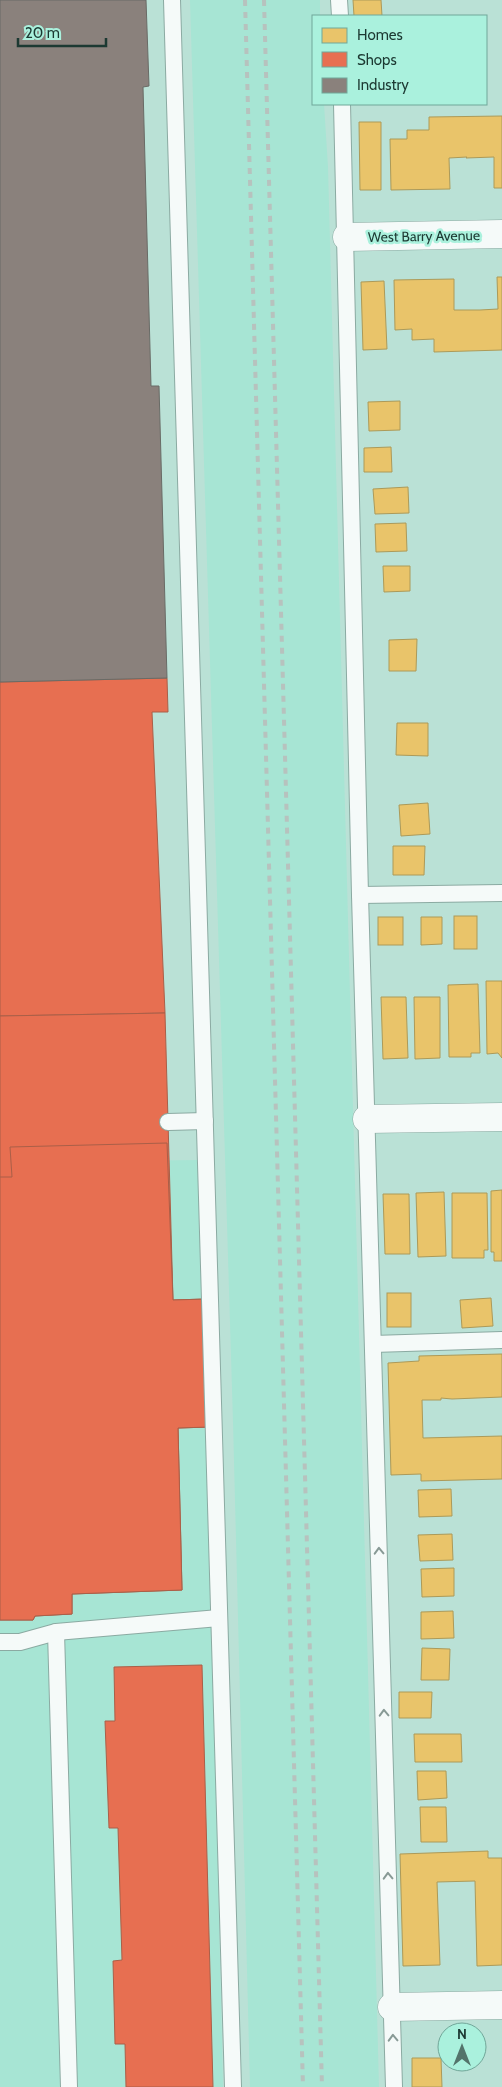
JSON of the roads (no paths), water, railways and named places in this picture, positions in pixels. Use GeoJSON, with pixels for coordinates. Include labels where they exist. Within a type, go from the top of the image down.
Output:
{"type":"FeatureCollection","features":[{"type":"Feature","properties":{"kind":"street","name":"West Barry Avenue"},"geometry":{"type":"LineString","coordinates":[[346,238],[502,234]]}},
{"type":"Feature","properties":{"kind":"street"},"geometry":{"type":"LineString","coordinates":[[366,1119],[502,1117]]}},
{"type":"Feature","properties":{"kind":"street"},"geometry":{"type":"LineString","coordinates":[[392,2007],[502,2005]]}},
{"type":"Feature","properties":{"kind":"lane"},"geometry":{"type":"LineString","coordinates":[[172,0],[233,2087]]}},
{"type":"Feature","properties":{"kind":"lane"},"geometry":{"type":"LineString","coordinates":[[339,0],[340,15]]}},
{"type":"Feature","properties":{"kind":"lane"},"geometry":{"type":"LineString","coordinates":[[342,105],[360,895],[394,2087]]}},
{"type":"Feature","properties":{"kind":"lane"},"geometry":{"type":"LineString","coordinates":[[360,895],[502,893]]}},
{"type":"Feature","properties":{"kind":"lane"},"geometry":{"type":"LineString","coordinates":[[168,1122],[205,1121]]}},
{"type":"Feature","properties":{"kind":"lane"},"geometry":{"type":"LineString","coordinates":[[373,1344],[502,1340]]}},
{"type":"Feature","properties":{"kind":"lane"},"geometry":{"type":"LineString","coordinates":[[0,1642],[20,1642],[56,1632],[219,1618]]}},
{"type":"Feature","properties":{"kind":"lane"},"geometry":{"type":"LineString","coordinates":[[56,1632],[69,2087]]}},
{"type":"Feature","properties":{"kind":"railway"},"geometry":{"type":"LineString","coordinates":[[245,0],[303,2087]]}},
{"type":"Feature","properties":{"kind":"railway"},"geometry":{"type":"LineString","coordinates":[[264,0],[322,2087]]}}]}
